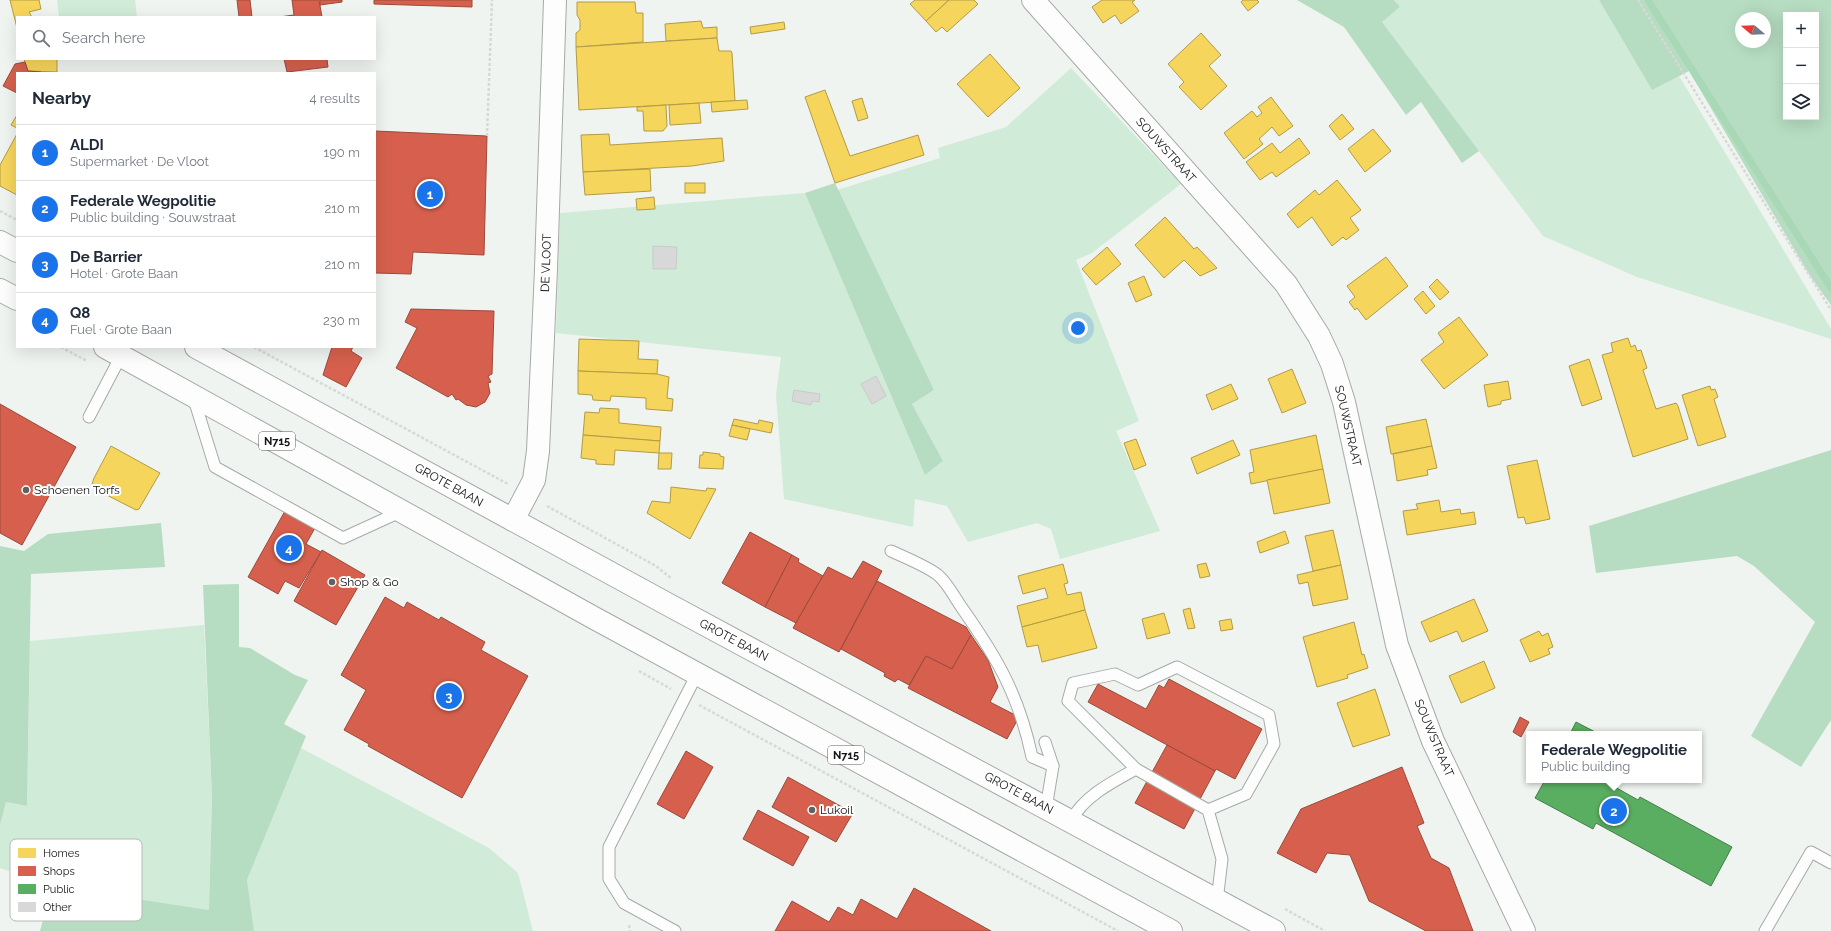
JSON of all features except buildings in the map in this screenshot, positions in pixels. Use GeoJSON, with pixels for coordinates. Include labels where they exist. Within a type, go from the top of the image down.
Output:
{"type":"FeatureCollection","features":[{"type":"Feature","properties":{"kind":"main road","name":"DE VLOOT"},"geometry":{"type":"LineString","coordinates":[[513,520],[534,480],[538,450],[555,0]]}},
{"type":"Feature","properties":{"kind":"main road","name":"SOUWSTRAAT"},"geometry":{"type":"LineString","coordinates":[[1033,0],[1286,284],[1319,336],[1332,364],[1344,402],[1397,645],[1433,741],[1524,931]]}},
{"type":"Feature","properties":{"kind":"main road"},"geometry":{"type":"LineString","coordinates":[[0,242],[16,250]]}},
{"type":"Feature","properties":{"kind":"main road"},"geometry":{"type":"LineString","coordinates":[[0,290],[16,299]]}},
{"type":"Feature","properties":{"kind":"main road","name":"GROTE BAAN"},"geometry":{"type":"LineString","coordinates":[[198,348],[1274,931]]}},
{"type":"Feature","properties":{"kind":"main road","name":"N715"},"geometry":{"type":"LineString","coordinates":[[113,351],[696,674],[1171,931]]}},
{"type":"Feature","properties":{"kind":"lane"},"geometry":{"type":"LineString","coordinates":[[89,417],[113,351]]}},
{"type":"Feature","properties":{"kind":"lane"},"geometry":{"type":"LineString","coordinates":[[192,394],[215,467],[343,538],[402,511]]}},
{"type":"Feature","properties":{"kind":"lane"},"geometry":{"type":"LineString","coordinates":[[891,551],[939,576],[989,646],[1004,673],[1022,718],[1032,758],[1053,766]]}},
{"type":"Feature","properties":{"kind":"lane"},"geometry":{"type":"LineString","coordinates":[[1208,810],[1246,794],[1274,744],[1269,716],[1177,667],[1138,685],[1115,674],[1073,683],[1068,701],[1136,769],[1208,810],[1222,859],[1217,900]]}},
{"type":"Feature","properties":{"kind":"lane"},"geometry":{"type":"LineString","coordinates":[[675,931],[624,903],[609,879],[609,847],[696,674]]}},
{"type":"Feature","properties":{"kind":"lane"},"geometry":{"type":"LineString","coordinates":[[1045,742],[1053,766],[1046,808]]}},
{"type":"Feature","properties":{"kind":"lane"},"geometry":{"type":"LineString","coordinates":[[1071,821],[1077,808],[1113,781],[1136,769]]}},
{"type":"Feature","properties":{"kind":"lane"},"geometry":{"type":"LineString","coordinates":[[1765,931],[1811,852],[1831,862]]}},
{"type":"Feature","properties":{"kind":"path"},"geometry":{"type":"LineString","coordinates":[[487,136],[492,0]]}},
{"type":"Feature","properties":{"kind":"path"},"geometry":{"type":"LineString","coordinates":[[1638,0],[1831,310]]}},
{"type":"Feature","properties":{"kind":"path"},"geometry":{"type":"LineString","coordinates":[[0,211],[16,219]]}},
{"type":"Feature","properties":{"kind":"path"},"geometry":{"type":"LineString","coordinates":[[256,348],[527,494]]}},
{"type":"Feature","properties":{"kind":"green space"},"geometry":{"type":"Polygon","coordinates":[[[57,0],[135,0],[137,16],[59,16],[57,0]]]}},
{"type":"Feature","properties":{"kind":"green space"},"geometry":{"type":"Polygon","coordinates":[[[1297,0],[1394,0],[1400,7],[1382,22],[1479,151],[1462,163],[1421,102],[1406,115],[1344,27],[1297,0]]]}},
{"type":"Feature","properties":{"kind":"green space"},"geometry":{"type":"Polygon","coordinates":[[[1394,0],[1599,0],[1652,90],[1679,76],[1831,329],[1831,339],[1637,277],[1543,236],[1382,22],[1400,7],[1394,0]]]}},
{"type":"Feature","properties":{"kind":"green space"},"geometry":{"type":"Polygon","coordinates":[[[1599,0],[1831,0],[1831,305],[1810,276],[1689,71],[1652,90],[1599,0]]]}},
{"type":"Feature","properties":{"kind":"green space"},"geometry":{"type":"Polygon","coordinates":[[[1071,68],[1181,184],[1092,253],[1076,260],[1139,421],[1116,431],[1160,531],[1060,559],[1051,529],[1037,523],[968,542],[947,506],[915,499],[913,527],[784,499],[776,395],[781,357],[556,333],[560,213],[805,193],[925,475],[943,461],[912,404],[934,390],[837,190],[940,158],[938,148],[1006,127],[1071,68]]]}},
{"type":"Feature","properties":{"kind":"green space"},"geometry":{"type":"Polygon","coordinates":[[[835,183],[934,390],[912,404],[943,461],[925,475],[805,193],[835,183]]]}},
{"type":"Feature","properties":{"kind":"green space"},"geometry":{"type":"Polygon","coordinates":[[[1831,450],[1831,720],[1801,767],[1751,736],[1815,622],[1754,566],[1737,556],[1596,573],[1589,526],[1831,450]]]}},
{"type":"Feature","properties":{"kind":"green space"},"geometry":{"type":"Polygon","coordinates":[[[161,523],[165,567],[31,574],[27,806],[6,802],[0,825],[0,546],[24,551],[48,534],[161,523]]]}},
{"type":"Feature","properties":{"kind":"green space"},"geometry":{"type":"Polygon","coordinates":[[[239,584],[239,647],[250,648],[295,675],[308,680],[284,724],[306,736],[247,880],[254,931],[40,931],[43,921],[142,921],[142,900],[209,910],[212,796],[203,585],[239,584]]]}},
{"type":"Feature","properties":{"kind":"green space"},"geometry":{"type":"Polygon","coordinates":[[[204,625],[212,796],[209,910],[142,900],[142,839],[10,839],[10,871],[0,868],[0,825],[6,802],[27,806],[30,641],[204,625]]]}},
{"type":"Feature","properties":{"kind":"green space"},"geometry":{"type":"Polygon","coordinates":[[[301,748],[489,848],[518,873],[533,931],[254,931],[247,880],[301,748]]]}},
{"type":"Feature","properties":{"kind":"waterway"},"geometry":{"type":"LineString","coordinates":[[1648,0],[1831,288]]}},
{"type":"Feature","properties":{"kind":"place","name":"ALDI"},"geometry":{"type":"Point","coordinates":[430,194]}},
{"type":"Feature","properties":{"kind":"place","name":"Schoenen Torfs"},"geometry":{"type":"Point","coordinates":[26,490]}},
{"type":"Feature","properties":{"kind":"place","name":"Q8"},"geometry":{"type":"Point","coordinates":[289,548]}},
{"type":"Feature","properties":{"kind":"place","name":"Shop & Go"},"geometry":{"type":"Point","coordinates":[332,582]}},
{"type":"Feature","properties":{"kind":"place","name":"De Barrier"},"geometry":{"type":"Point","coordinates":[449,696]}},
{"type":"Feature","properties":{"kind":"place","name":"Lukoil"},"geometry":{"type":"Point","coordinates":[812,810]}},
{"type":"Feature","properties":{"kind":"place","name":"Federale Wegpolitie"},"geometry":{"type":"Point","coordinates":[1614,811]}}]}
